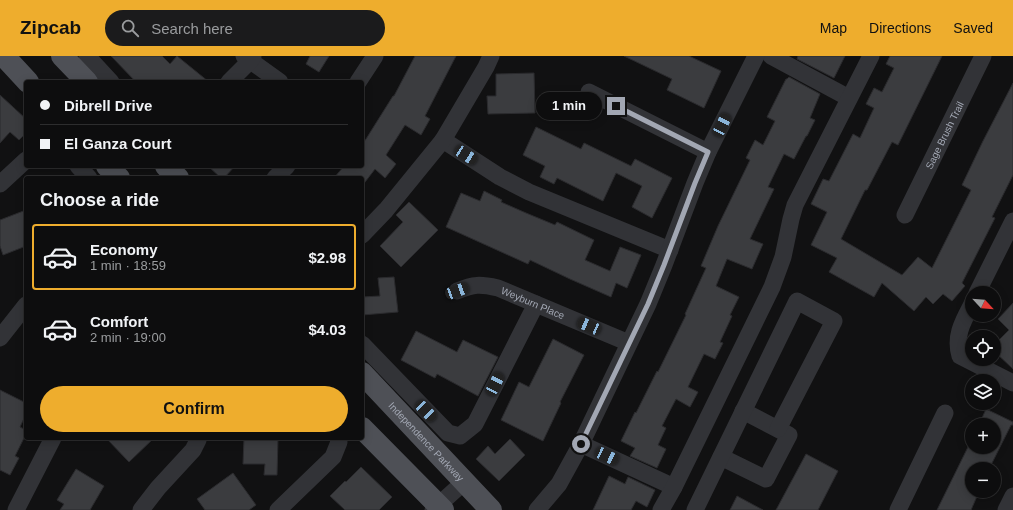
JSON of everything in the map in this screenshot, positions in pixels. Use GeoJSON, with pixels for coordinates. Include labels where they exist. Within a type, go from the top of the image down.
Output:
{"type":"FeatureCollection","features":[{"type":"Feature","properties":{"kind":"main road"},"geometry":{"type":"LineString","coordinates":[[4,56],[26,80]]}},
{"type":"Feature","properties":{"kind":"main road"},"geometry":{"type":"LineString","coordinates":[[62,56],[85,80]]}},
{"type":"Feature","properties":{"kind":"main road"},"geometry":{"type":"LineString","coordinates":[[110,168],[117,176]]}},
{"type":"Feature","properties":{"kind":"main road"},"geometry":{"type":"LineString","coordinates":[[168,168],[176,176]]}},
{"type":"Feature","properties":{"kind":"main road","name":"Independence Parkway"},"geometry":{"type":"LineString","coordinates":[[364,375],[492,510]]}},
{"type":"Feature","properties":{"kind":"main road"},"geometry":{"type":"LineString","coordinates":[[364,430],[438,508]]}},
{"type":"Feature","properties":{"kind":"street"},"geometry":{"type":"LineString","coordinates":[[87,56],[109,80]]}},
{"type":"Feature","properties":{"kind":"street"},"geometry":{"type":"LineString","coordinates":[[359,80],[375,56]]}},
{"type":"Feature","properties":{"kind":"street"},"geometry":{"type":"LineString","coordinates":[[364,233],[386,210],[443,140],[491,56]]}},
{"type":"Feature","properties":{"kind":"street"},"geometry":{"type":"LineString","coordinates":[[537,510],[559,484],[581,444],[648,304],[708,152],[756,56]]}},
{"type":"Feature","properties":{"kind":"street"},"geometry":{"type":"LineString","coordinates":[[771,56],[850,98]]}},
{"type":"Feature","properties":{"kind":"street"},"geometry":{"type":"LineString","coordinates":[[660,510],[674,487],[772,287],[783,257],[795,205],[871,56]]}},
{"type":"Feature","properties":{"kind":"street","name":"Sage Brush Trail"},"geometry":{"type":"LineString","coordinates":[[905,215],[983,56]]}},
{"type":"Feature","properties":{"kind":"street"},"geometry":{"type":"LineString","coordinates":[[231,80],[250,57],[278,80]]}},
{"type":"Feature","properties":{"kind":"street"},"geometry":{"type":"LineString","coordinates":[[589,92],[708,152]]}},
{"type":"Feature","properties":{"kind":"street"},"geometry":{"type":"LineString","coordinates":[[443,140],[500,177],[529,192],[670,250]]}},
{"type":"Feature","properties":{"kind":"street"},"geometry":{"type":"LineString","coordinates":[[0,184],[24,162]]}},
{"type":"Feature","properties":{"kind":"street"},"geometry":{"type":"LineString","coordinates":[[80,168],[88,176]]}},
{"type":"Feature","properties":{"kind":"street"},"geometry":{"type":"LineString","coordinates":[[276,176],[284,168]]}},
{"type":"Feature","properties":{"kind":"street"},"geometry":{"type":"LineString","coordinates":[[980,286],[1013,221]]}},
{"type":"Feature","properties":{"kind":"street","name":"Weyburn Place"},"geometry":{"type":"LineString","coordinates":[[457,291],[469,286],[483,285],[498,288],[629,343]]}},
{"type":"Feature","properties":{"kind":"street"},"geometry":{"type":"LineString","coordinates":[[695,510],[797,301],[834,321],[778,429]]}},
{"type":"Feature","properties":{"kind":"street"},"geometry":{"type":"LineString","coordinates":[[364,346],[448,433],[460,436],[475,424],[536,304]]}},
{"type":"Feature","properties":{"kind":"street"},"geometry":{"type":"LineString","coordinates":[[0,338],[24,308]]}},
{"type":"Feature","properties":{"kind":"street"},"geometry":{"type":"LineString","coordinates":[[965,318],[959,330],[958,349],[960,356],[1013,383]]}},
{"type":"Feature","properties":{"kind":"street"},"geometry":{"type":"LineString","coordinates":[[721,457],[766,479],[789,435],[778,429],[746,405]]}},
{"type":"Feature","properties":{"kind":"street"},"geometry":{"type":"LineString","coordinates":[[898,510],[945,413]]}},
{"type":"Feature","properties":{"kind":"street"},"geometry":{"type":"LineString","coordinates":[[16,510],[52,440]]}},
{"type":"Feature","properties":{"kind":"street"},"geometry":{"type":"LineString","coordinates":[[141,510],[158,488],[193,450],[198,440]]}},
{"type":"Feature","properties":{"kind":"street"},"geometry":{"type":"LineString","coordinates":[[278,510],[333,457],[338,440]]}},
{"type":"Feature","properties":{"kind":"street"},"geometry":{"type":"LineString","coordinates":[[581,444],[674,487]]}},
{"type":"Feature","properties":{"kind":"street"},"geometry":{"type":"LineString","coordinates":[[438,508],[464,482]]}},
{"type":"Feature","properties":{"kind":"street"},"geometry":{"type":"LineString","coordinates":[[1006,510],[1013,496]]}},
{"type":"Feature","properties":{"kind":"building"},"geometry":{"type":"Polygon","coordinates":[[[111,56],[162,56],[170,64],[177,56],[207,80],[134,80],[111,56]]]}},
{"type":"Feature","properties":{"kind":"building"},"geometry":{"type":"Polygon","coordinates":[[[310,56],[329,56],[319,72],[306,64],[310,56]]]}},
{"type":"Feature","properties":{"kind":"building"},"geometry":{"type":"Polygon","coordinates":[[[415,56],[456,56],[425,116],[430,119],[421,135],[405,125],[386,155],[396,164],[385,178],[375,169],[364,183],[364,176],[336,176],[342,168],[364,168],[364,142],[394,96],[415,56]]]}},
{"type":"Feature","properties":{"kind":"building"},"geometry":{"type":"Polygon","coordinates":[[[624,56],[689,56],[721,71],[704,108],[667,90],[672,79],[624,56]]]}},
{"type":"Feature","properties":{"kind":"building"},"geometry":{"type":"Polygon","coordinates":[[[798,56],[845,56],[834,78],[797,59],[798,56]]]}},
{"type":"Feature","properties":{"kind":"building"},"geometry":{"type":"Polygon","coordinates":[[[890,56],[942,56],[898,145],[892,142],[867,190],[865,190],[841,239],[902,275],[918,257],[932,268],[971,190],[962,185],[1013,83],[1013,175],[992,217],[995,218],[962,283],[965,286],[952,301],[943,294],[933,304],[926,297],[914,311],[882,283],[874,297],[829,272],[837,258],[811,245],[827,212],[811,204],[823,179],[829,181],[853,134],[860,138],[874,108],[866,104],[874,88],[882,92],[894,68],[886,64],[890,56]]]}},
{"type":"Feature","properties":{"kind":"building"},"geometry":{"type":"Polygon","coordinates":[[[534,73],[535,113],[488,114],[487,96],[496,96],[496,74],[534,73]]]}},
{"type":"Feature","properties":{"kind":"building"},"geometry":{"type":"Polygon","coordinates":[[[789,77],[820,94],[810,118],[815,120],[794,159],[784,154],[768,187],[774,189],[750,239],[763,244],[752,269],[727,259],[716,286],[739,297],[730,315],[732,316],[720,342],[723,343],[715,359],[704,354],[688,387],[698,392],[690,407],[676,399],[662,426],[666,428],[658,445],[666,449],[657,468],[630,456],[635,448],[621,441],[657,371],[658,372],[686,315],[685,314],[706,268],[701,266],[718,226],[750,160],[746,158],[755,140],[763,145],[775,121],[767,117],[786,79],[789,77]]]}},
{"type":"Feature","properties":{"kind":"building"},"geometry":{"type":"Polygon","coordinates":[[[0,95],[24,117],[24,135],[19,140],[10,132],[0,143],[0,95]]]}},
{"type":"Feature","properties":{"kind":"building"},"geometry":{"type":"Polygon","coordinates":[[[536,127],[581,149],[584,143],[631,166],[635,159],[672,178],[652,218],[632,207],[642,186],[616,173],[603,201],[557,178],[554,184],[540,177],[545,166],[523,155],[536,127]]]}},
{"type":"Feature","properties":{"kind":"building"},"geometry":{"type":"Polygon","coordinates":[[[210,168],[233,168],[226,176],[219,176],[210,168]]]}},
{"type":"Feature","properties":{"kind":"building"},"geometry":{"type":"Polygon","coordinates":[[[484,191],[502,200],[501,202],[555,225],[557,222],[594,240],[585,260],[610,271],[620,247],[641,255],[627,288],[616,283],[611,297],[530,260],[528,264],[446,227],[461,193],[480,201],[484,191]]]}},
{"type":"Feature","properties":{"kind":"building"},"geometry":{"type":"Polygon","coordinates":[[[409,202],[438,230],[401,267],[380,246],[403,222],[396,215],[409,202]]]}},
{"type":"Feature","properties":{"kind":"building"},"geometry":{"type":"Polygon","coordinates":[[[24,211],[24,247],[3,255],[0,246],[0,220],[24,211]]]}},
{"type":"Feature","properties":{"kind":"building"},"geometry":{"type":"Polygon","coordinates":[[[394,277],[398,312],[364,315],[364,297],[380,296],[378,278],[394,277]]]}},
{"type":"Feature","properties":{"kind":"building"},"geometry":{"type":"Polygon","coordinates":[[[1013,303],[1013,369],[1001,358],[1001,338],[1009,330],[1001,322],[1001,316],[1013,303]]]}},
{"type":"Feature","properties":{"kind":"building"},"geometry":{"type":"Polygon","coordinates":[[[416,331],[457,352],[463,340],[498,357],[478,396],[437,374],[435,378],[401,360],[416,331]]]}},
{"type":"Feature","properties":{"kind":"building"},"geometry":{"type":"Polygon","coordinates":[[[553,339],[584,355],[560,402],[561,403],[543,441],[501,420],[519,382],[529,387],[553,339]]]}},
{"type":"Feature","properties":{"kind":"building"},"geometry":{"type":"Polygon","coordinates":[[[0,390],[24,402],[24,418],[20,427],[24,429],[24,438],[15,456],[19,458],[10,475],[0,470],[0,390]]]}},
{"type":"Feature","properties":{"kind":"building"},"geometry":{"type":"Polygon","coordinates":[[[986,410],[988,410],[1013,422],[1013,425],[1011,425],[1001,445],[1001,418],[982,418],[986,410]]]}},
{"type":"Feature","properties":{"kind":"building"},"geometry":{"type":"Polygon","coordinates":[[[510,439],[525,455],[499,481],[476,459],[488,446],[495,454],[510,439]]]}},
{"type":"Feature","properties":{"kind":"building"},"geometry":{"type":"Polygon","coordinates":[[[108,440],[152,440],[129,462],[108,440]]]}},
{"type":"Feature","properties":{"kind":"building"},"geometry":{"type":"Polygon","coordinates":[[[244,440],[278,440],[277,475],[264,475],[265,464],[243,464],[244,440]]]}},
{"type":"Feature","properties":{"kind":"building"},"geometry":{"type":"Polygon","coordinates":[[[965,453],[996,454],[992,462],[965,462],[965,498],[976,498],[971,510],[937,510],[965,453]]]}},
{"type":"Feature","properties":{"kind":"building"},"geometry":{"type":"Polygon","coordinates":[[[806,454],[838,471],[818,510],[776,510],[806,454]]]}},
{"type":"Feature","properties":{"kind":"building"},"geometry":{"type":"Polygon","coordinates":[[[361,467],[392,497],[379,510],[345,510],[330,496],[361,467]]]}},
{"type":"Feature","properties":{"kind":"building"},"geometry":{"type":"Polygon","coordinates":[[[76,469],[104,486],[90,510],[60,510],[64,504],[57,500],[76,469]]]}},
{"type":"Feature","properties":{"kind":"building"},"geometry":{"type":"Polygon","coordinates":[[[233,473],[256,505],[249,510],[205,510],[197,499],[233,473]]]}},
{"type":"Feature","properties":{"kind":"building"},"geometry":{"type":"Polygon","coordinates":[[[609,476],[625,484],[628,477],[655,490],[647,507],[636,501],[631,510],[593,510],[609,476]]]}},
{"type":"Feature","properties":{"kind":"building"},"geometry":{"type":"Polygon","coordinates":[[[737,496],[763,510],[730,510],[737,496]]]}},
{"type":"Feature","properties":{"kind":"route"},"geometry":{"type":"LineString","coordinates":[[581,444],[648,304],[708,152],[616,106]]}}]}
